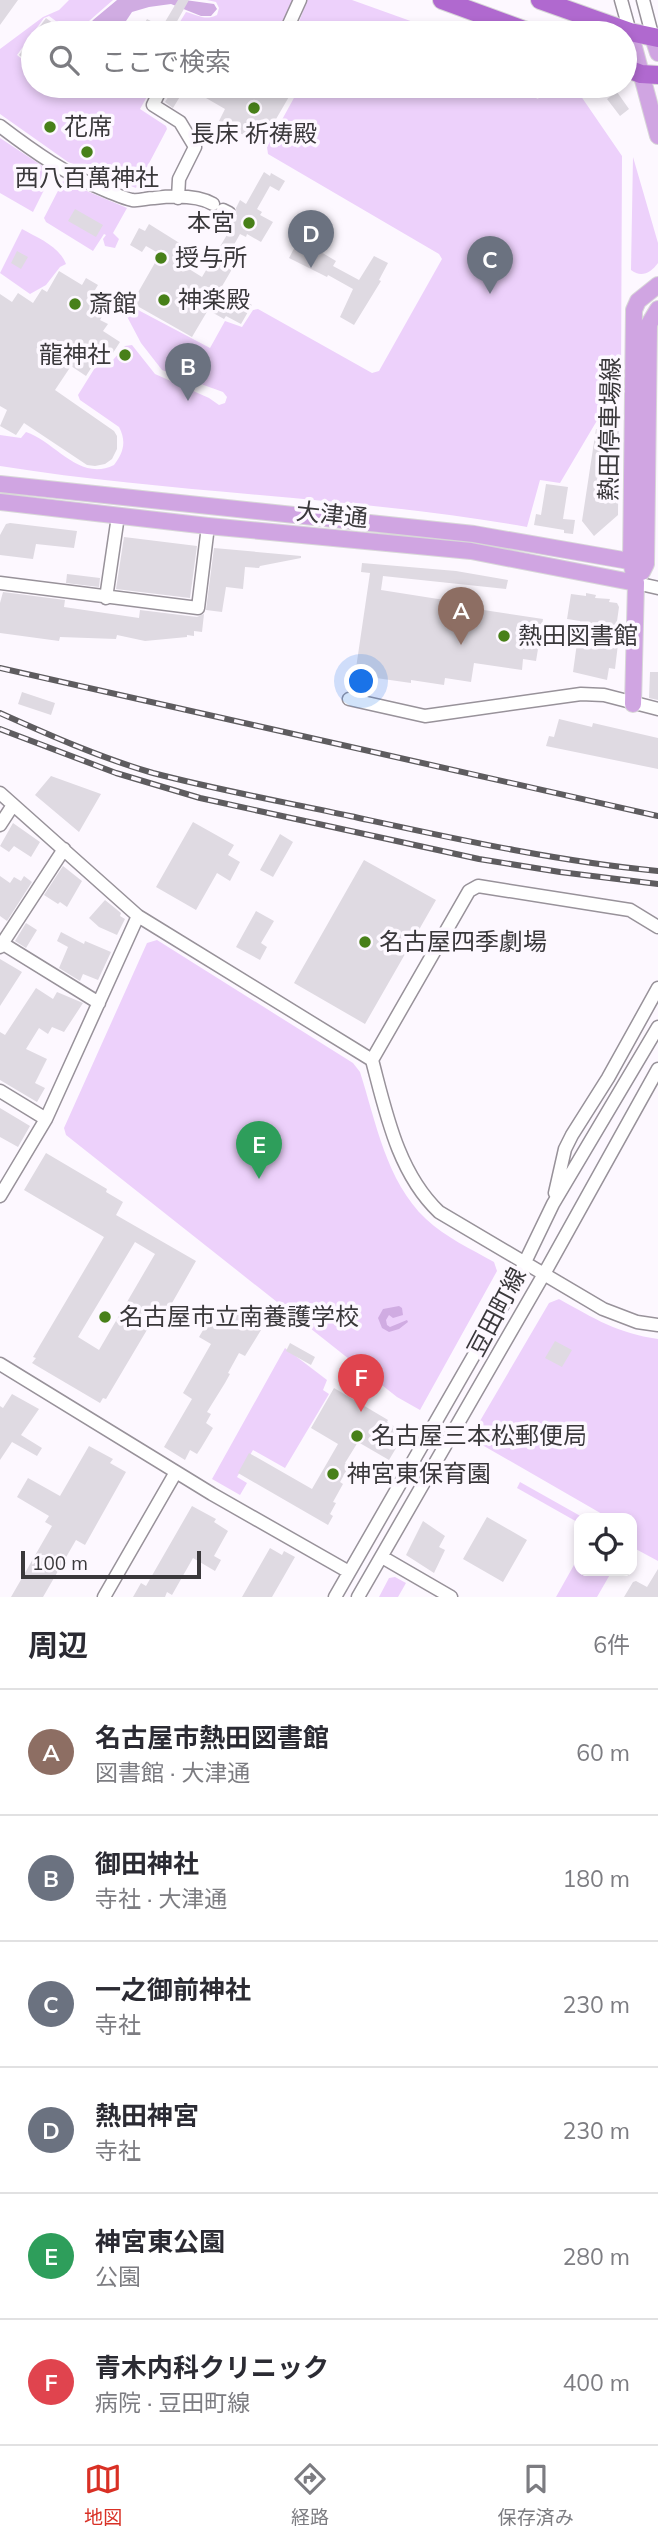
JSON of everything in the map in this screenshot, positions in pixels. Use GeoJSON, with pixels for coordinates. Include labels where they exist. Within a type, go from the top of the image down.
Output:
{"type":"FeatureCollection","features":[{"type":"Feature","properties":{"kind":"highway"},"geometry":{"type":"LineString","coordinates":[[442,0],[499,21]]}},
{"type":"Feature","properties":{"kind":"highway"},"geometry":{"type":"LineString","coordinates":[[540,0],[599,21]]}},
{"type":"Feature","properties":{"kind":"highway"},"geometry":{"type":"LineString","coordinates":[[637,35],[656,43]]}},
{"type":"Feature","properties":{"kind":"main road"},"geometry":{"type":"LineString","coordinates":[[641,72],[658,136]]}},
{"type":"Feature","properties":{"kind":"main road","name":"熱田停車場線"},"geometry":{"type":"LineString","coordinates":[[645,564],[634,310],[638,301],[658,285]]}},
{"type":"Feature","properties":{"kind":"main road","name":"熱田停車場線"},"geometry":{"type":"LineString","coordinates":[[633,704],[636,583],[645,564],[649,324],[658,309]]}},
{"type":"Feature","properties":{"kind":"main road","name":"大津通"},"geometry":{"type":"LineString","coordinates":[[1,488],[474,534],[645,564]]}},
{"type":"Feature","properties":{"kind":"main road","name":"大津通"},"geometry":{"type":"LineString","coordinates":[[0,502],[208,526],[471,551],[636,583]]}},
{"type":"Feature","properties":{"kind":"street"},"geometry":{"type":"LineString","coordinates":[[290,21],[300,0]]}},
{"type":"Feature","properties":{"kind":"street"},"geometry":{"type":"LineString","coordinates":[[621,0],[627,21]]}},
{"type":"Feature","properties":{"kind":"street"},"geometry":{"type":"LineString","coordinates":[[643,0],[656,43]]}},
{"type":"Feature","properties":{"kind":"street"},"geometry":{"type":"LineString","coordinates":[[156,98],[153,105],[180,122],[195,147],[179,179],[178,198]]}},
{"type":"Feature","properties":{"kind":"street"},"geometry":{"type":"LineString","coordinates":[[0,126],[60,169],[83,182],[123,198],[136,201],[153,198],[205,200],[222,209]]}},
{"type":"Feature","properties":{"kind":"street"},"geometry":{"type":"LineString","coordinates":[[106,598],[118,516]]}},
{"type":"Feature","properties":{"kind":"street"},"geometry":{"type":"LineString","coordinates":[[0,583],[198,608],[208,526]]}},
{"type":"Feature","properties":{"kind":"street","name":"大津通"},"geometry":{"type":"LineString","coordinates":[[636,583],[658,588]]}},
{"type":"Feature","properties":{"kind":"street"},"geometry":{"type":"LineString","coordinates":[[349,699],[425,716],[581,694],[604,695],[658,709]]}},
{"type":"Feature","properties":{"kind":"street"},"geometry":{"type":"LineString","coordinates":[[0,793],[138,916],[372,1060],[404,1164],[424,1198],[452,1221],[603,1309],[637,1322],[658,1325]]}},
{"type":"Feature","properties":{"kind":"street"},"geometry":{"type":"LineString","coordinates":[[0,825],[13,805]]}},
{"type":"Feature","properties":{"kind":"street"},"geometry":{"type":"LineString","coordinates":[[64,849],[1,945],[99,1003]]}},
{"type":"Feature","properties":{"kind":"street"},"geometry":{"type":"LineString","coordinates":[[372,1060],[469,891],[478,886],[630,910],[658,927]]}},
{"type":"Feature","properties":{"kind":"street"},"geometry":{"type":"LineString","coordinates":[[0,1196],[46,1119],[138,916]]}},
{"type":"Feature","properties":{"kind":"street"},"geometry":{"type":"LineString","coordinates":[[553,1204],[565,1149],[658,988]]}},
{"type":"Feature","properties":{"kind":"street","name":"豆田町線"},"geometry":{"type":"LineString","coordinates":[[335,1597],[506,1301],[553,1204],[656,1031]]}},
{"type":"Feature","properties":{"kind":"street","name":"豆田町線"},"geometry":{"type":"LineString","coordinates":[[358,1597],[544,1274],[658,1069]]}},
{"type":"Feature","properties":{"kind":"street"},"geometry":{"type":"LineString","coordinates":[[0,1091],[46,1119]]}},
{"type":"Feature","properties":{"kind":"street"},"geometry":{"type":"LineString","coordinates":[[0,1364],[176,1472],[349,1572]]}},
{"type":"Feature","properties":{"kind":"street"},"geometry":{"type":"LineString","coordinates":[[104,1597],[176,1472]]}},
{"type":"Feature","properties":{"kind":"street"},"geometry":{"type":"LineString","coordinates":[[382,1557],[451,1597]]}},
{"type":"Feature","properties":{"kind":"shaded area"},"geometry":{"type":"Polygon","coordinates":[[[69,0],[113,0],[89,21],[56,21],[49,16],[38,21],[59,10],[69,0]]]}},
{"type":"Feature","properties":{"kind":"shaded area"},"geometry":{"type":"Polygon","coordinates":[[[117,0],[185,0],[214,4],[217,9],[211,16],[201,16],[171,4],[132,12],[126,21],[93,20],[117,0]]]}},
{"type":"Feature","properties":{"kind":"shaded area"},"geometry":{"type":"Polygon","coordinates":[[[207,0],[293,0],[283,21],[180,21],[186,12],[205,17],[217,15],[219,8],[216,2],[207,0]]]}},
{"type":"Feature","properties":{"kind":"shaded area"},"geometry":{"type":"Polygon","coordinates":[[[307,0],[352,0],[411,21],[299,21],[307,0]]]}},
{"type":"Feature","properties":{"kind":"shaded area"},"geometry":{"type":"Polygon","coordinates":[[[21,33],[21,50],[17,55],[21,58],[21,98],[146,98],[140,109],[167,129],[136,188],[68,162],[0,114],[0,49],[21,33]]]}},
{"type":"Feature","properties":{"kind":"shaded area"},"geometry":{"type":"Polygon","coordinates":[[[294,98],[582,98],[622,156],[621,380],[560,483],[540,480],[527,527],[396,508],[132,483],[0,466],[0,435],[21,438],[26,432],[79,465],[101,469],[114,465],[123,447],[119,427],[80,400],[78,395],[101,358],[113,360],[125,346],[132,345],[155,374],[219,405],[225,403],[227,397],[223,392],[162,370],[141,343],[122,307],[123,302],[210,348],[225,321],[242,327],[253,310],[258,309],[372,373],[379,371],[442,259],[439,254],[268,154],[267,147],[294,98]]]}},
{"type":"Feature","properties":{"kind":"shaded area"},"geometry":{"type":"Polygon","coordinates":[[[0,138],[50,171],[51,176],[33,212],[0,193],[0,138]]]}},
{"type":"Feature","properties":{"kind":"shaded area"},"geometry":{"type":"Polygon","coordinates":[[[633,157],[658,243],[658,263],[649,272],[642,274],[631,270],[633,157]]]}},
{"type":"Feature","properties":{"kind":"shaded area"},"geometry":{"type":"Polygon","coordinates":[[[63,181],[127,208],[113,233],[119,239],[115,248],[105,246],[104,234],[93,251],[46,222],[44,218],[63,181]]]}},
{"type":"Feature","properties":{"kind":"shaded area"},"geometry":{"type":"Polygon","coordinates":[[[22,229],[53,247],[66,264],[60,267],[46,285],[30,294],[0,273],[22,229]]]}},
{"type":"Feature","properties":{"kind":"shaded area"},"geometry":{"type":"Polygon","coordinates":[[[157,940],[353,1063],[360,1072],[384,1150],[412,1204],[441,1231],[494,1262],[497,1271],[420,1410],[397,1397],[66,1135],[64,1128],[147,943],[157,940]]]}},
{"type":"Feature","properties":{"kind":"shaded area"},"geometry":{"type":"Polygon","coordinates":[[[559,1299],[618,1329],[658,1339],[658,1561],[637,1550],[637,1513],[600,1513],[470,1438],[549,1303],[559,1299]]]}},
{"type":"Feature","properties":{"kind":"shaded area"},"geometry":{"type":"Polygon","coordinates":[[[399,1306],[403,1315],[393,1318],[389,1315],[387,1325],[390,1327],[407,1320],[408,1322],[389,1332],[382,1328],[378,1318],[383,1309],[399,1306]]]}},
{"type":"Feature","properties":{"kind":"shaded area"},"geometry":{"type":"Polygon","coordinates":[[[285,1348],[327,1380],[323,1390],[329,1394],[285,1468],[253,1450],[237,1477],[247,1483],[240,1495],[212,1479],[285,1348]]]}},
{"type":"Feature","properties":{"kind":"shaded area"},"geometry":{"type":"Polygon","coordinates":[[[520,1482],[575,1513],[574,1520],[517,1488],[520,1482]]]}},
{"type":"Feature","properties":{"kind":"shaded area"},"geometry":{"type":"Polygon","coordinates":[[[574,1565],[574,1576],[609,1576],[597,1597],[556,1597],[574,1565]]]}},
{"type":"Feature","properties":{"kind":"shaded area"},"geometry":{"type":"Polygon","coordinates":[[[395,1577],[406,1583],[398,1597],[379,1597],[389,1578],[395,1577]]]}},
{"type":"Feature","properties":{"kind":"building"},"geometry":{"type":"Polygon","coordinates":[[[0,0],[18,0],[0,25],[0,0]]]}},
{"type":"Feature","properties":{"kind":"building"},"geometry":{"type":"Polygon","coordinates":[[[178,0],[189,0],[177,21],[166,21],[178,0]]]}},
{"type":"Feature","properties":{"kind":"building"},"geometry":{"type":"Polygon","coordinates":[[[168,98],[179,98],[173,108],[165,102],[168,98]]]}},
{"type":"Feature","properties":{"kind":"building","name":"長床 祈祷殿"},"geometry":{"type":"Polygon","coordinates":[[[206,98],[288,98],[261,145],[219,121],[225,109],[206,98]]]}},
{"type":"Feature","properties":{"kind":"building"},"geometry":{"type":"Polygon","coordinates":[[[621,98],[629,109],[620,116],[607,99],[621,98]]]}},
{"type":"Feature","properties":{"kind":"building"},"geometry":{"type":"Polygon","coordinates":[[[264,172],[285,181],[279,191],[270,186],[257,209],[262,212],[260,215],[273,222],[261,242],[247,234],[246,237],[240,234],[226,259],[235,264],[221,288],[252,305],[241,324],[208,310],[192,337],[132,303],[160,254],[146,246],[142,252],[130,245],[139,228],[145,231],[149,224],[189,249],[181,264],[202,277],[231,228],[226,225],[237,216],[236,208],[240,200],[246,204],[264,172]]]}},
{"type":"Feature","properties":{"kind":"building"},"geometry":{"type":"Polygon","coordinates":[[[75,209],[103,225],[96,237],[68,221],[75,209]]]}},
{"type":"Feature","properties":{"kind":"building"},"geometry":{"type":"Polygon","coordinates":[[[299,239],[336,261],[333,266],[359,280],[374,256],[388,263],[379,280],[381,281],[354,325],[340,317],[353,289],[289,258],[299,239]]]}},
{"type":"Feature","properties":{"kind":"building"},"geometry":{"type":"Polygon","coordinates":[[[17,251],[28,257],[21,269],[11,263],[17,251]]]}},
{"type":"Feature","properties":{"kind":"building"},"geometry":{"type":"Polygon","coordinates":[[[59,271],[82,285],[86,278],[98,285],[92,295],[109,305],[100,320],[108,324],[103,331],[120,342],[111,356],[102,351],[86,376],[71,366],[55,390],[114,431],[117,436],[117,449],[112,459],[105,464],[87,465],[24,423],[16,435],[0,426],[7,410],[0,406],[0,294],[12,302],[18,293],[33,303],[42,289],[47,292],[59,271]]]}},
{"type":"Feature","properties":{"kind":"building"},"geometry":{"type":"Polygon","coordinates":[[[609,408],[619,408],[618,515],[594,536],[582,521],[596,429],[602,429],[602,424],[606,424],[609,408]]]}},
{"type":"Feature","properties":{"kind":"building"},"geometry":{"type":"Polygon","coordinates":[[[546,484],[568,487],[563,519],[575,520],[573,534],[534,525],[536,514],[541,515],[546,484]]]}},
{"type":"Feature","properties":{"kind":"building"},"geometry":{"type":"Polygon","coordinates":[[[6,524],[77,531],[74,548],[36,544],[33,559],[0,555],[0,535],[6,524]]]}},
{"type":"Feature","properties":{"kind":"building"},"geometry":{"type":"Polygon","coordinates":[[[124,537],[197,546],[190,598],[116,589],[124,537]]]}},
{"type":"Feature","properties":{"kind":"building"},"geometry":{"type":"Polygon","coordinates":[[[214,548],[301,558],[259,568],[245,567],[243,589],[226,587],[222,612],[206,610],[214,548]]]}},
{"type":"Feature","properties":{"kind":"building"},"geometry":{"type":"Polygon","coordinates":[[[362,563],[456,571],[508,580],[506,589],[383,576],[381,590],[457,602],[457,606],[543,619],[536,661],[523,659],[522,670],[474,663],[471,682],[445,678],[444,685],[355,675],[370,573],[361,572],[362,563]]]}},
{"type":"Feature","properties":{"kind":"building"},"geometry":{"type":"Polygon","coordinates":[[[67,574],[100,578],[99,587],[66,583],[67,574]]]}},
{"type":"Feature","properties":{"kind":"building"},"geometry":{"type":"Polygon","coordinates":[[[3,592],[65,600],[64,607],[139,618],[140,610],[197,617],[204,614],[202,632],[194,631],[194,636],[145,641],[117,635],[116,639],[60,637],[59,641],[0,633],[0,603],[3,592]]]}},
{"type":"Feature","properties":{"kind":"building"},"geometry":{"type":"Polygon","coordinates":[[[586,593],[596,595],[595,598],[610,599],[609,602],[617,603],[619,607],[614,643],[618,644],[615,669],[609,668],[607,680],[573,672],[580,621],[567,619],[571,594],[586,596],[586,593]]]}},
{"type":"Feature","properties":{"kind":"building"},"geometry":{"type":"Polygon","coordinates":[[[650,672],[658,672],[658,700],[649,698],[650,672]]]}},
{"type":"Feature","properties":{"kind":"building"},"geometry":{"type":"Polygon","coordinates":[[[22,692],[55,703],[51,715],[18,704],[22,692]]]}},
{"type":"Feature","properties":{"kind":"building"},"geometry":{"type":"Polygon","coordinates":[[[559,719],[592,727],[593,723],[658,738],[658,769],[546,746],[549,736],[554,737],[559,719]]]}},
{"type":"Feature","properties":{"kind":"building"},"geometry":{"type":"Polygon","coordinates":[[[51,776],[101,794],[79,832],[35,795],[51,776]]]}},
{"type":"Feature","properties":{"kind":"building"},"geometry":{"type":"Polygon","coordinates":[[[193,822],[234,845],[228,855],[240,862],[230,881],[217,873],[196,910],[156,887],[193,822]]]}},
{"type":"Feature","properties":{"kind":"building"},"geometry":{"type":"Polygon","coordinates":[[[13,823],[40,842],[31,857],[14,846],[9,852],[0,846],[13,823]]]}},
{"type":"Feature","properties":{"kind":"building"},"geometry":{"type":"Polygon","coordinates":[[[280,834],[293,842],[273,877],[260,870],[280,834]]]}},
{"type":"Feature","properties":{"kind":"building","name":"名古屋四季劇場"},"geometry":{"type":"Polygon","coordinates":[[[364,860],[436,900],[365,1024],[294,983],[364,860]]]}},
{"type":"Feature","properties":{"kind":"building"},"geometry":{"type":"Polygon","coordinates":[[[63,866],[82,881],[67,907],[44,895],[63,866]]]}},
{"type":"Feature","properties":{"kind":"building"},"geometry":{"type":"Polygon","coordinates":[[[0,876],[10,883],[14,877],[21,881],[24,876],[32,882],[7,921],[0,916],[0,876]]]}},
{"type":"Feature","properties":{"kind":"building"},"geometry":{"type":"Polygon","coordinates":[[[105,900],[125,919],[117,935],[99,927],[89,918],[105,900]]]}},
{"type":"Feature","properties":{"kind":"building"},"geometry":{"type":"Polygon","coordinates":[[[256,911],[274,921],[261,943],[267,947],[260,960],[236,947],[256,911]]]}},
{"type":"Feature","properties":{"kind":"building"},"geometry":{"type":"Polygon","coordinates":[[[26,923],[37,930],[26,948],[15,941],[26,923]]]}},
{"type":"Feature","properties":{"kind":"building"},"geometry":{"type":"Polygon","coordinates":[[[61,932],[84,944],[85,941],[111,952],[98,980],[83,974],[80,981],[59,968],[68,947],[57,941],[61,932]]]}},
{"type":"Feature","properties":{"kind":"building"},"geometry":{"type":"Polygon","coordinates":[[[0,959],[22,972],[0,1006],[0,959]]]}},
{"type":"Feature","properties":{"kind":"building"},"geometry":{"type":"Polygon","coordinates":[[[36,988],[53,999],[57,992],[83,1003],[64,1032],[52,1027],[48,1034],[39,1028],[26,1049],[47,1059],[35,1083],[45,1088],[37,1102],[0,1080],[0,1032],[5,1035],[36,988]]]}},
{"type":"Feature","properties":{"kind":"building"},"geometry":{"type":"Polygon","coordinates":[[[0,1108],[30,1126],[18,1147],[0,1137],[0,1108]]]}},
{"type":"Feature","properties":{"kind":"building"},"geometry":{"type":"Polygon","coordinates":[[[46,1153],[107,1189],[106,1192],[123,1202],[116,1215],[196,1261],[164,1317],[157,1313],[106,1399],[103,1398],[100,1403],[32,1363],[36,1358],[33,1357],[104,1237],[24,1190],[46,1153]],[[135,1242],[78,1337],[99,1350],[155,1254],[135,1242]]]}},
{"type":"Feature","properties":{"kind":"building"},"geometry":{"type":"Polygon","coordinates":[[[239,1304],[260,1316],[254,1326],[261,1330],[245,1356],[239,1353],[228,1373],[230,1374],[207,1412],[211,1414],[206,1423],[213,1428],[197,1454],[190,1450],[185,1460],[164,1447],[192,1399],[183,1393],[211,1344],[199,1337],[209,1320],[225,1329],[239,1304]]]}},
{"type":"Feature","properties":{"kind":"building"},"geometry":{"type":"Polygon","coordinates":[[[555,1341],[572,1350],[562,1367],[545,1358],[555,1341]]]}},
{"type":"Feature","properties":{"kind":"building"},"geometry":{"type":"Polygon","coordinates":[[[290,1343],[315,1357],[311,1365],[286,1351],[290,1343]]]}},
{"type":"Feature","properties":{"kind":"building"},"geometry":{"type":"Polygon","coordinates":[[[334,1388],[405,1433],[389,1460],[358,1442],[345,1463],[349,1466],[340,1482],[343,1484],[333,1502],[336,1503],[328,1525],[238,1473],[249,1453],[312,1489],[338,1444],[311,1428],[334,1388]]]}},
{"type":"Feature","properties":{"kind":"building"},"geometry":{"type":"Polygon","coordinates":[[[12,1394],[39,1409],[21,1435],[42,1448],[37,1456],[12,1442],[0,1460],[0,1406],[3,1408],[12,1394]]]}},
{"type":"Feature","properties":{"kind":"building"},"geometry":{"type":"Polygon","coordinates":[[[89,1446],[113,1459],[110,1463],[126,1472],[85,1545],[76,1540],[43,1597],[11,1597],[52,1526],[45,1522],[49,1516],[17,1497],[28,1478],[60,1496],[89,1446]]]}},
{"type":"Feature","properties":{"kind":"building"},"geometry":{"type":"Polygon","coordinates":[[[192,1506],[216,1519],[214,1522],[228,1531],[214,1556],[221,1560],[215,1571],[193,1558],[172,1595],[167,1592],[165,1597],[133,1597],[141,1583],[146,1586],[192,1506]]]}},
{"type":"Feature","properties":{"kind":"building"},"geometry":{"type":"Polygon","coordinates":[[[487,1517],[527,1540],[503,1582],[463,1559],[487,1517]]]}},
{"type":"Feature","properties":{"kind":"building"},"geometry":{"type":"Polygon","coordinates":[[[423,1521],[445,1536],[439,1547],[445,1550],[434,1573],[406,1555],[423,1521]]]}},
{"type":"Feature","properties":{"kind":"building"},"geometry":{"type":"Polygon","coordinates":[[[270,1548],[282,1555],[284,1551],[295,1557],[272,1597],[242,1597],[270,1548]]]}},
{"type":"Feature","properties":{"kind":"building"},"geometry":{"type":"Polygon","coordinates":[[[658,1569],[658,1597],[624,1597],[633,1582],[647,1587],[658,1569]]]}},
{"type":"Feature","properties":{"kind":"railway"},"geometry":{"type":"LineString","coordinates":[[0,668],[658,816]]}},
{"type":"Feature","properties":{"kind":"railway"},"geometry":{"type":"LineString","coordinates":[[0,713],[95,753],[177,779],[503,848],[658,871]]}},
{"type":"Feature","properties":{"kind":"railway"},"geometry":{"type":"LineString","coordinates":[[0,729],[116,773],[200,798],[479,859],[658,884]]}},
{"type":"Feature","properties":{"kind":"place","name":"長床 祈祷殿"},"geometry":{"type":"Point","coordinates":[254,108]}},
{"type":"Feature","properties":{"kind":"place","name":"花席"},"geometry":{"type":"Point","coordinates":[50,127]}},
{"type":"Feature","properties":{"kind":"place","name":"西八百萬神社"},"geometry":{"type":"Point","coordinates":[87,152]}},
{"type":"Feature","properties":{"kind":"place","name":"本宮"},"geometry":{"type":"Point","coordinates":[249,223]}},
{"type":"Feature","properties":{"kind":"place","name":"授与所"},"geometry":{"type":"Point","coordinates":[161,258]}},
{"type":"Feature","properties":{"kind":"place","name":"熱田神宮"},"geometry":{"type":"Point","coordinates":[311,268]}},
{"type":"Feature","properties":{"kind":"place","name":"一之御前神社"},"geometry":{"type":"Point","coordinates":[490,294]}},
{"type":"Feature","properties":{"kind":"place","name":"神楽殿"},"geometry":{"type":"Point","coordinates":[164,300]}},
{"type":"Feature","properties":{"kind":"place","name":"斎館"},"geometry":{"type":"Point","coordinates":[75,304]}},
{"type":"Feature","properties":{"kind":"place","name":"龍神社"},"geometry":{"type":"Point","coordinates":[125,355]}},
{"type":"Feature","properties":{"kind":"place","name":"御田神社"},"geometry":{"type":"Point","coordinates":[188,401]}},
{"type":"Feature","properties":{"kind":"place","name":"熱田図書館"},"geometry":{"type":"Point","coordinates":[504,636]}},
{"type":"Feature","properties":{"kind":"place","name":"名古屋市熱田図書館"},"geometry":{"type":"Point","coordinates":[461,645]}},
{"type":"Feature","properties":{"kind":"place","name":"名古屋四季劇場"},"geometry":{"type":"Point","coordinates":[365,942]}},
{"type":"Feature","properties":{"kind":"place","name":"神宮東公園"},"geometry":{"type":"Point","coordinates":[259,1179]}},
{"type":"Feature","properties":{"kind":"place","name":"名古屋市立南養護学校"},"geometry":{"type":"Point","coordinates":[105,1317]}},
{"type":"Feature","properties":{"kind":"place","name":"青木内科クリニック"},"geometry":{"type":"Point","coordinates":[361,1412]}},
{"type":"Feature","properties":{"kind":"place","name":"名古屋三本松郵便局"},"geometry":{"type":"Point","coordinates":[357,1436]}},
{"type":"Feature","properties":{"kind":"place","name":"神宮東保育園"},"geometry":{"type":"Point","coordinates":[333,1474]}}]}
